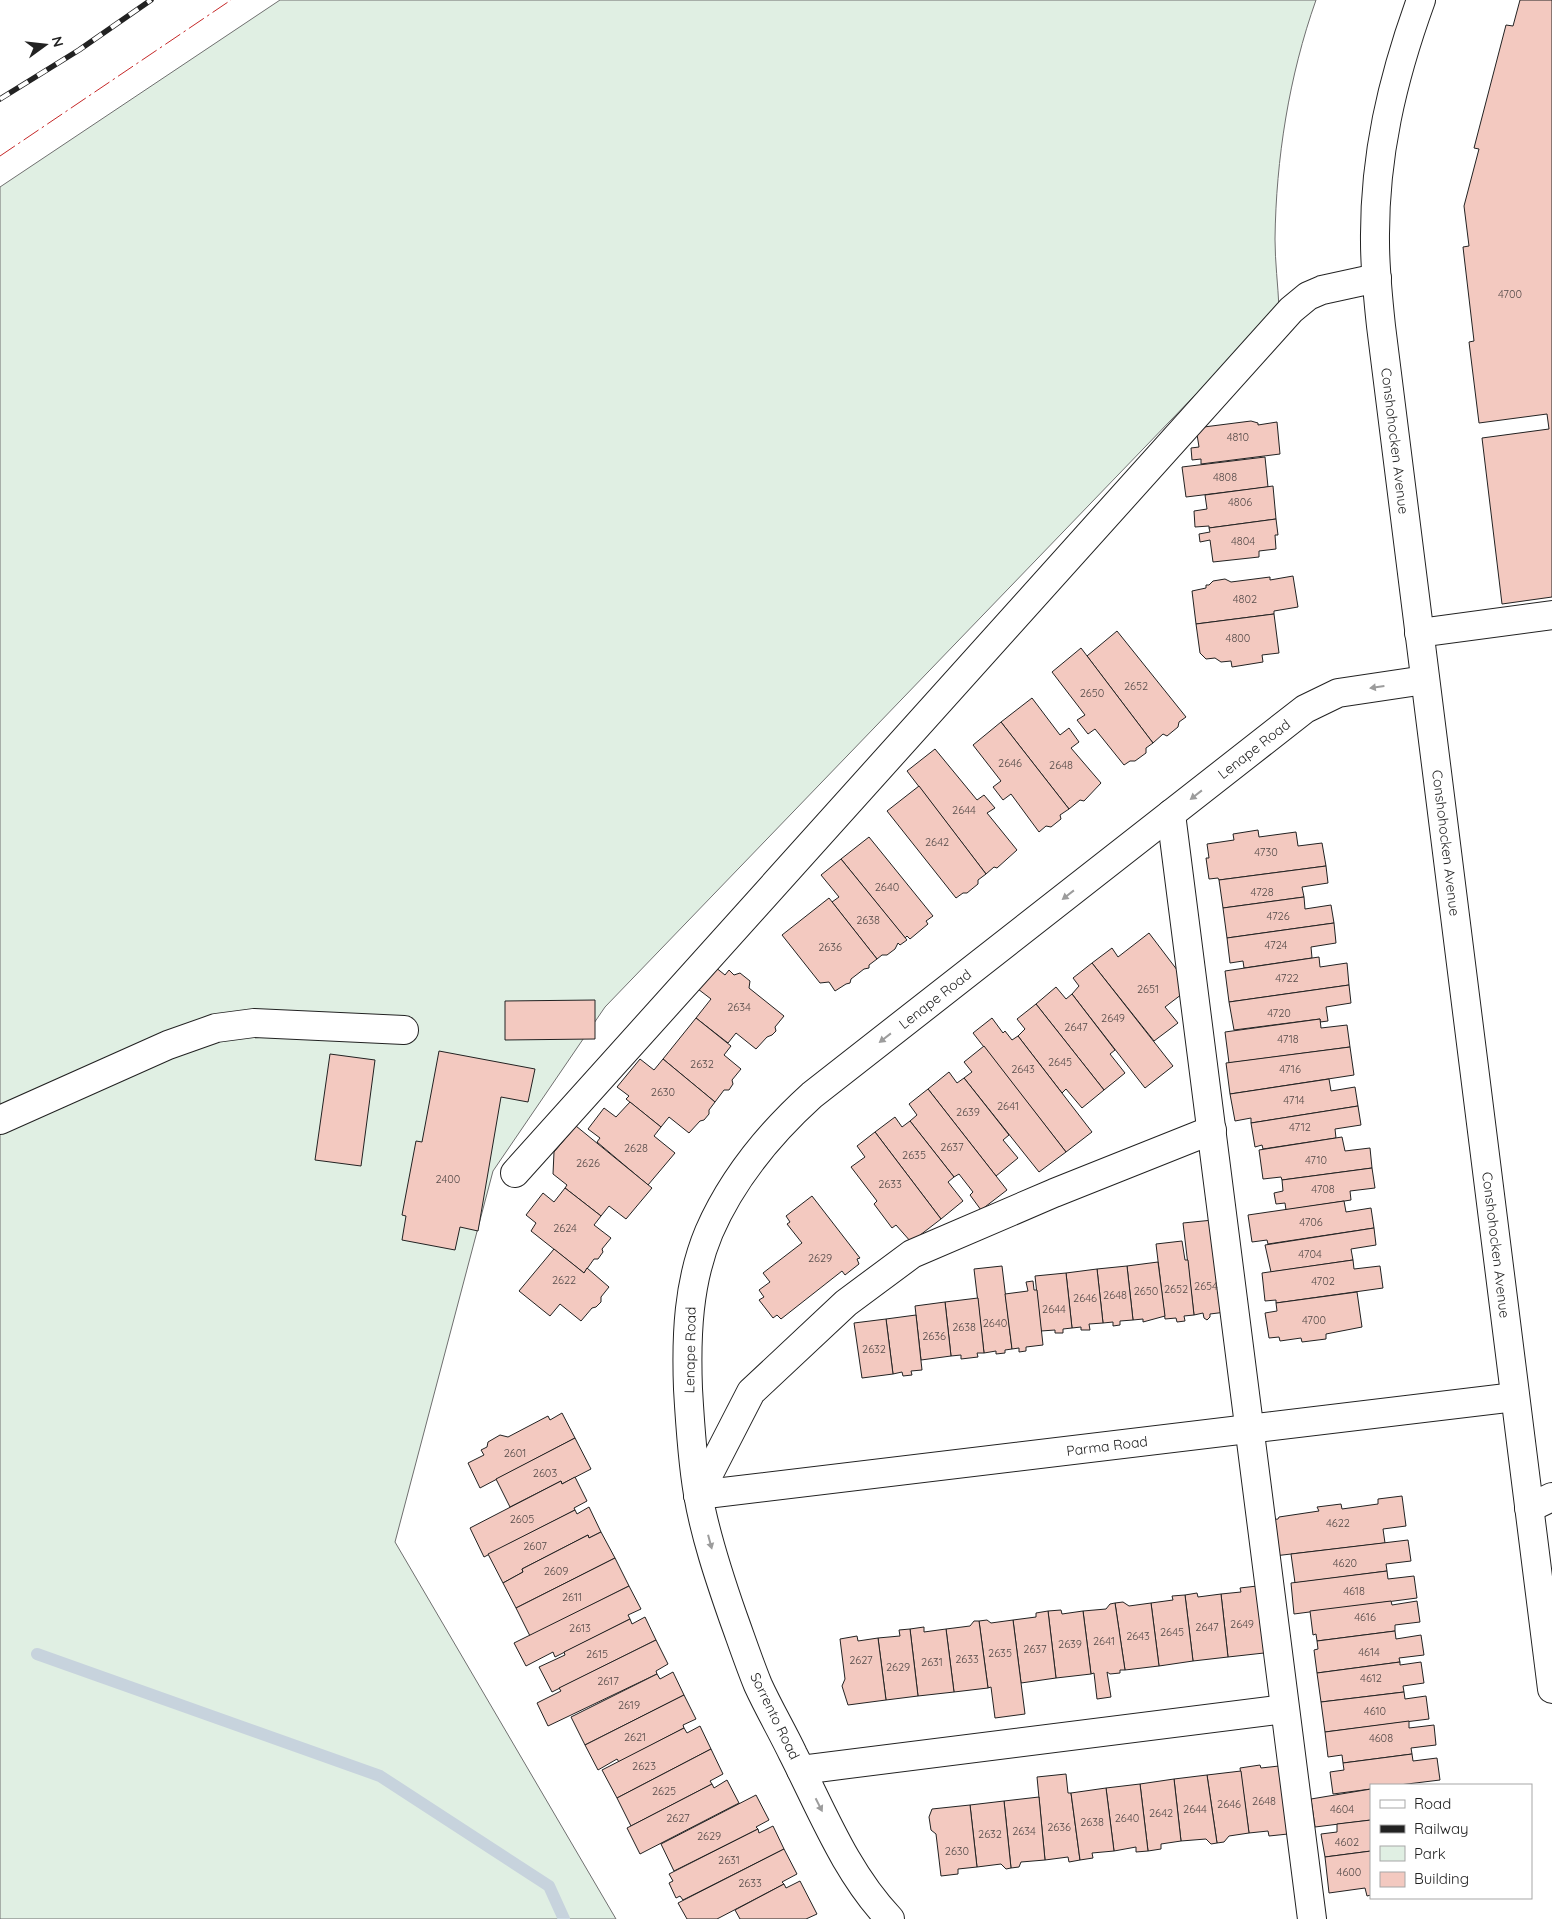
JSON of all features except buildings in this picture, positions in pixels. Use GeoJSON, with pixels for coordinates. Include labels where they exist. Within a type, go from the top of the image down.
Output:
{"type":"FeatureCollection","features":[{"type":"Feature","properties":{"kind":"street","name":"Conshohocken Avenue"},"geometry":{"type":"LineString","coordinates":[[1421,0],[1403,50],[1387,114],[1378,177],[1375,242],[1376,278],[1515,1396],[1541,1503],[1552,1689]]}},
{"type":"Feature","properties":{"kind":"street"},"geometry":{"type":"LineString","coordinates":[[514,1173],[1291,310],[1308,296],[1322,290],[1376,278]]}},
{"type":"Feature","properties":{"kind":"street"},"geometry":{"type":"LineString","coordinates":[[1419,633],[1552,615]]}},
{"type":"Feature","properties":{"kind":"street","name":"Lenape Road"},"geometry":{"type":"LineString","coordinates":[[698,1495],[689,1408],[687,1363],[690,1300],[698,1264],[708,1234],[725,1199],[766,1140],[812,1094],[1305,709],[1338,693],[1425,680]]}},
{"type":"Feature","properties":{"kind":"street"},"geometry":{"type":"LineString","coordinates":[[1171,814],[1312,1919]]}},
{"type":"Feature","properties":{"kind":"street"},"geometry":{"type":"LineString","coordinates":[[0,1120],[168,1045],[216,1028],[254,1023],[404,1030]]}},
{"type":"Feature","properties":{"kind":"street"},"geometry":{"type":"LineString","coordinates":[[698,1495],[752,1392],[846,1303],[912,1254],[1054,1193],[1212,1130]]}},
{"type":"Feature","properties":{"kind":"street","name":"Parma Road"},"geometry":{"type":"LineString","coordinates":[[698,1495],[1515,1396]]}},
{"type":"Feature","properties":{"kind":"street","name":"Sorrento Road"},"geometry":{"type":"LineString","coordinates":[[698,1495],[721,1582],[758,1685],[852,1870],[874,1903],[890,1919]]}},
{"type":"Feature","properties":{"kind":"street"},"geometry":{"type":"LineString","coordinates":[[801,1770],[1284,1709]]}},
{"type":"Feature","properties":{"kind":"green space"},"geometry":{"type":"Polygon","coordinates":[[[280,0],[1316,0],[1298,58],[1281,148],[1275,239],[1279,308],[605,1007],[493,1171],[395,1542],[616,1919],[0,1919],[0,187],[280,0]]]}},
{"type":"Feature","properties":{"kind":"waterway"},"geometry":{"type":"LineString","coordinates":[[37,1654],[380,1776],[549,1886],[564,1919]]}},
{"type":"Feature","properties":{"kind":"railway"},"geometry":{"type":"LineString","coordinates":[[0,99],[79,50],[151,0]]}},
{"type":"Feature","properties":{"kind":"power"},"geometry":{"type":"LineString","coordinates":[[0,156],[231,0]]}}]}
